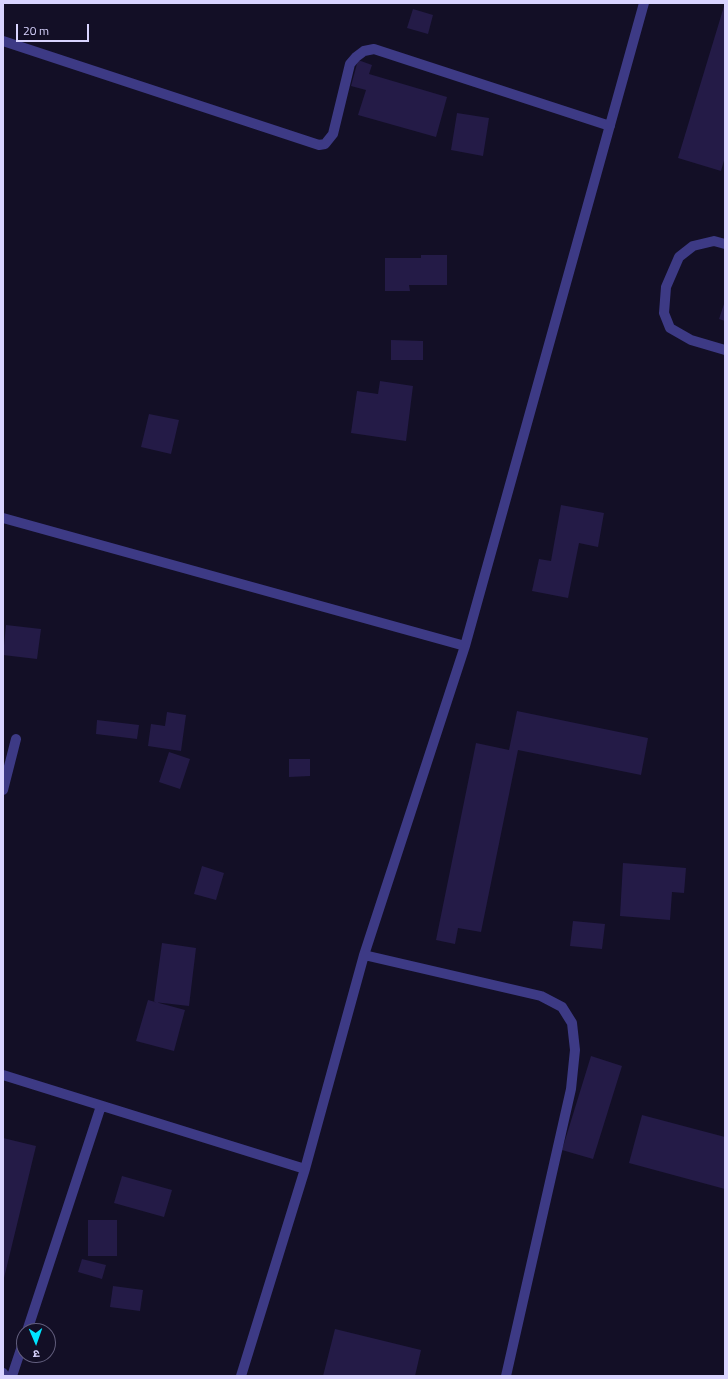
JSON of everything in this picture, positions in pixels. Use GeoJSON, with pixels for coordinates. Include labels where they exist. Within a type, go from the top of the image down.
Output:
{"type":"FeatureCollection","features":[{"type":"Feature","properties":{"kind":"street"},"geometry":{"type":"LineString","coordinates":[[241,1376],[305,1170],[364,955],[465,646],[644,3]]}},
{"type":"Feature","properties":{"kind":"street"},"geometry":{"type":"LineString","coordinates":[[3,41],[319,145],[325,144],[333,134],[350,64],[364,51],[374,49],[610,126]]}},
{"type":"Feature","properties":{"kind":"street"},"geometry":{"type":"LineString","coordinates":[[725,244],[714,241],[693,246],[679,257],[666,287],[664,312],[670,328],[691,340],[725,350]]}},
{"type":"Feature","properties":{"kind":"street"},"geometry":{"type":"LineString","coordinates":[[3,518],[465,646]]}},
{"type":"Feature","properties":{"kind":"street"},"geometry":{"type":"LineString","coordinates":[[3,790],[16,739]]}},
{"type":"Feature","properties":{"kind":"street"},"geometry":{"type":"LineString","coordinates":[[364,955],[542,996],[562,1007],[572,1023],[575,1050],[571,1089],[506,1376]]}},
{"type":"Feature","properties":{"kind":"street"},"geometry":{"type":"LineString","coordinates":[[3,1075],[305,1170]]}},
{"type":"Feature","properties":{"kind":"street"},"geometry":{"type":"LineString","coordinates":[[30,1323],[100,1106]]}},
{"type":"Feature","properties":{"kind":"street"},"geometry":{"type":"LineString","coordinates":[[12,1376],[16,1363]]}},
{"type":"Feature","properties":{"kind":"building"},"geometry":{"type":"Polygon","coordinates":[[[725,3],[725,157],[721,171],[678,158],[725,3]]]}},
{"type":"Feature","properties":{"kind":"building"},"geometry":{"type":"Polygon","coordinates":[[[413,9],[433,15],[428,34],[407,28],[413,9]]]}},
{"type":"Feature","properties":{"kind":"building"},"geometry":{"type":"Polygon","coordinates":[[[358,60],[372,65],[369,74],[447,97],[436,137],[358,115],[366,90],[351,86],[358,60]]]}},
{"type":"Feature","properties":{"kind":"building"},"geometry":{"type":"Polygon","coordinates":[[[457,113],[489,118],[483,156],[451,150],[457,113]]]}},
{"type":"Feature","properties":{"kind":"building"},"geometry":{"type":"Polygon","coordinates":[[[421,255],[447,255],[447,285],[409,285],[410,291],[385,291],[385,258],[421,258],[421,255]]]}},
{"type":"Feature","properties":{"kind":"building"},"geometry":{"type":"Polygon","coordinates":[[[725,301],[725,321],[719,319],[725,301]]]}},
{"type":"Feature","properties":{"kind":"building"},"geometry":{"type":"Polygon","coordinates":[[[391,340],[423,341],[423,360],[391,360],[391,340]]]}},
{"type":"Feature","properties":{"kind":"building"},"geometry":{"type":"Polygon","coordinates":[[[380,381],[413,386],[406,441],[351,433],[357,391],[378,394],[380,381]]]}},
{"type":"Feature","properties":{"kind":"building"},"geometry":{"type":"Polygon","coordinates":[[[149,414],[179,420],[171,454],[141,447],[149,414]]]}},
{"type":"Feature","properties":{"kind":"building"},"geometry":{"type":"Polygon","coordinates":[[[561,505],[604,513],[598,547],[579,543],[568,598],[532,591],[539,559],[551,561],[561,505]]]}},
{"type":"Feature","properties":{"kind":"building"},"geometry":{"type":"Polygon","coordinates":[[[6,625],[41,629],[37,659],[3,655],[6,625]]]}},
{"type":"Feature","properties":{"kind":"building"},"geometry":{"type":"Polygon","coordinates":[[[517,711],[648,738],[641,775],[518,750],[481,932],[458,928],[455,944],[436,940],[476,743],[509,750],[517,711]]]}},
{"type":"Feature","properties":{"kind":"building"},"geometry":{"type":"Polygon","coordinates":[[[167,712],[186,715],[181,751],[148,746],[151,724],[165,726],[167,712]]]}},
{"type":"Feature","properties":{"kind":"building"},"geometry":{"type":"Polygon","coordinates":[[[97,720],[139,725],[137,739],[96,734],[97,720]]]}},
{"type":"Feature","properties":{"kind":"building"},"geometry":{"type":"Polygon","coordinates":[[[169,752],[190,759],[180,789],[159,782],[169,752]]]}},
{"type":"Feature","properties":{"kind":"building"},"geometry":{"type":"Polygon","coordinates":[[[289,759],[310,759],[310,776],[289,777],[289,759]]]}},
{"type":"Feature","properties":{"kind":"building"},"geometry":{"type":"Polygon","coordinates":[[[623,863],[686,868],[684,893],[672,892],[670,920],[620,916],[623,863]]]}},
{"type":"Feature","properties":{"kind":"building"},"geometry":{"type":"Polygon","coordinates":[[[202,866],[224,873],[216,900],[194,894],[202,866]]]}},
{"type":"Feature","properties":{"kind":"building"},"geometry":{"type":"Polygon","coordinates":[[[573,921],[605,924],[602,949],[570,946],[573,921]]]}},
{"type":"Feature","properties":{"kind":"building"},"geometry":{"type":"Polygon","coordinates":[[[162,943],[196,948],[189,1006],[154,1002],[162,943]]]}},
{"type":"Feature","properties":{"kind":"building"},"geometry":{"type":"Polygon","coordinates":[[[148,1000],[185,1010],[174,1051],[136,1041],[148,1000]]]}},
{"type":"Feature","properties":{"kind":"building"},"geometry":{"type":"Polygon","coordinates":[[[591,1056],[622,1066],[593,1159],[562,1150],[591,1056]]]}},
{"type":"Feature","properties":{"kind":"building"},"geometry":{"type":"Polygon","coordinates":[[[642,1115],[725,1137],[725,1189],[629,1163],[642,1115]]]}},
{"type":"Feature","properties":{"kind":"building"},"geometry":{"type":"Polygon","coordinates":[[[3,1138],[36,1146],[4,1278],[3,1278],[3,1138]]]}},
{"type":"Feature","properties":{"kind":"building"},"geometry":{"type":"Polygon","coordinates":[[[122,1176],[172,1190],[164,1217],[114,1203],[122,1176]]]}},
{"type":"Feature","properties":{"kind":"building"},"geometry":{"type":"Polygon","coordinates":[[[88,1220],[117,1220],[117,1256],[88,1256],[88,1220]]]}},
{"type":"Feature","properties":{"kind":"building"},"geometry":{"type":"Polygon","coordinates":[[[82,1259],[106,1265],[102,1279],[78,1272],[82,1259]]]}},
{"type":"Feature","properties":{"kind":"building"},"geometry":{"type":"Polygon","coordinates":[[[113,1286],[143,1290],[140,1311],[110,1307],[113,1286]]]}},
{"type":"Feature","properties":{"kind":"building"},"geometry":{"type":"Polygon","coordinates":[[[335,1329],[421,1350],[415,1376],[323,1376],[335,1329]]]}}]}
